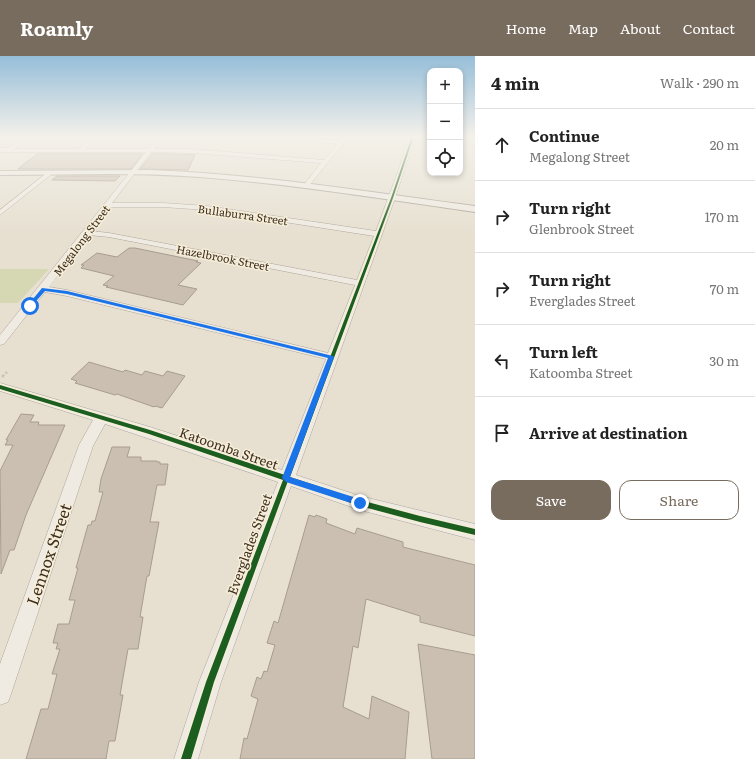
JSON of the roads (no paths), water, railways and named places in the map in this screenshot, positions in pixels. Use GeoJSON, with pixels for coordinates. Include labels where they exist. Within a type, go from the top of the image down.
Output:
{"type":"FeatureCollection","features":[{"type":"Feature","properties":{"kind":"street","name":"Megalong Street"},"geometry":{"type":"LineString","coordinates":[[0,342],[44,289],[135,169]]}},
{"type":"Feature","properties":{"kind":"street"},"geometry":{"type":"LineString","coordinates":[[306,186],[320,169]]}},
{"type":"Feature","properties":{"kind":"street","name":"Everglades Street"},"geometry":{"type":"LineString","coordinates":[[186,759],[210,682],[392,198],[402,169]]}},
{"type":"Feature","properties":{"kind":"street"},"geometry":{"type":"LineString","coordinates":[[0,173],[132,173],[206,175],[306,186],[475,209]]}},
{"type":"Feature","properties":{"kind":"street"},"geometry":{"type":"LineString","coordinates":[[0,213],[50,173]]}},
{"type":"Feature","properties":{"kind":"street","name":"Bullaburra Street"},"geometry":{"type":"LineString","coordinates":[[108,205],[163,205],[207,208],[378,234]]}},
{"type":"Feature","properties":{"kind":"street","name":"Hazelbrook Street"},"geometry":{"type":"LineString","coordinates":[[87,233],[109,235],[360,283]]}},
{"type":"Feature","properties":{"kind":"street"},"geometry":{"type":"LineString","coordinates":[[44,289],[67,292],[331,357]]}},
{"type":"Feature","properties":{"kind":"street","name":"Katoomba Street"},"geometry":{"type":"LineString","coordinates":[[0,387],[150,432],[390,512],[475,532]]}},
{"type":"Feature","properties":{"kind":"street","name":"Lennox Street"},"geometry":{"type":"LineString","coordinates":[[0,694],[86,445],[102,418]]}}]}
